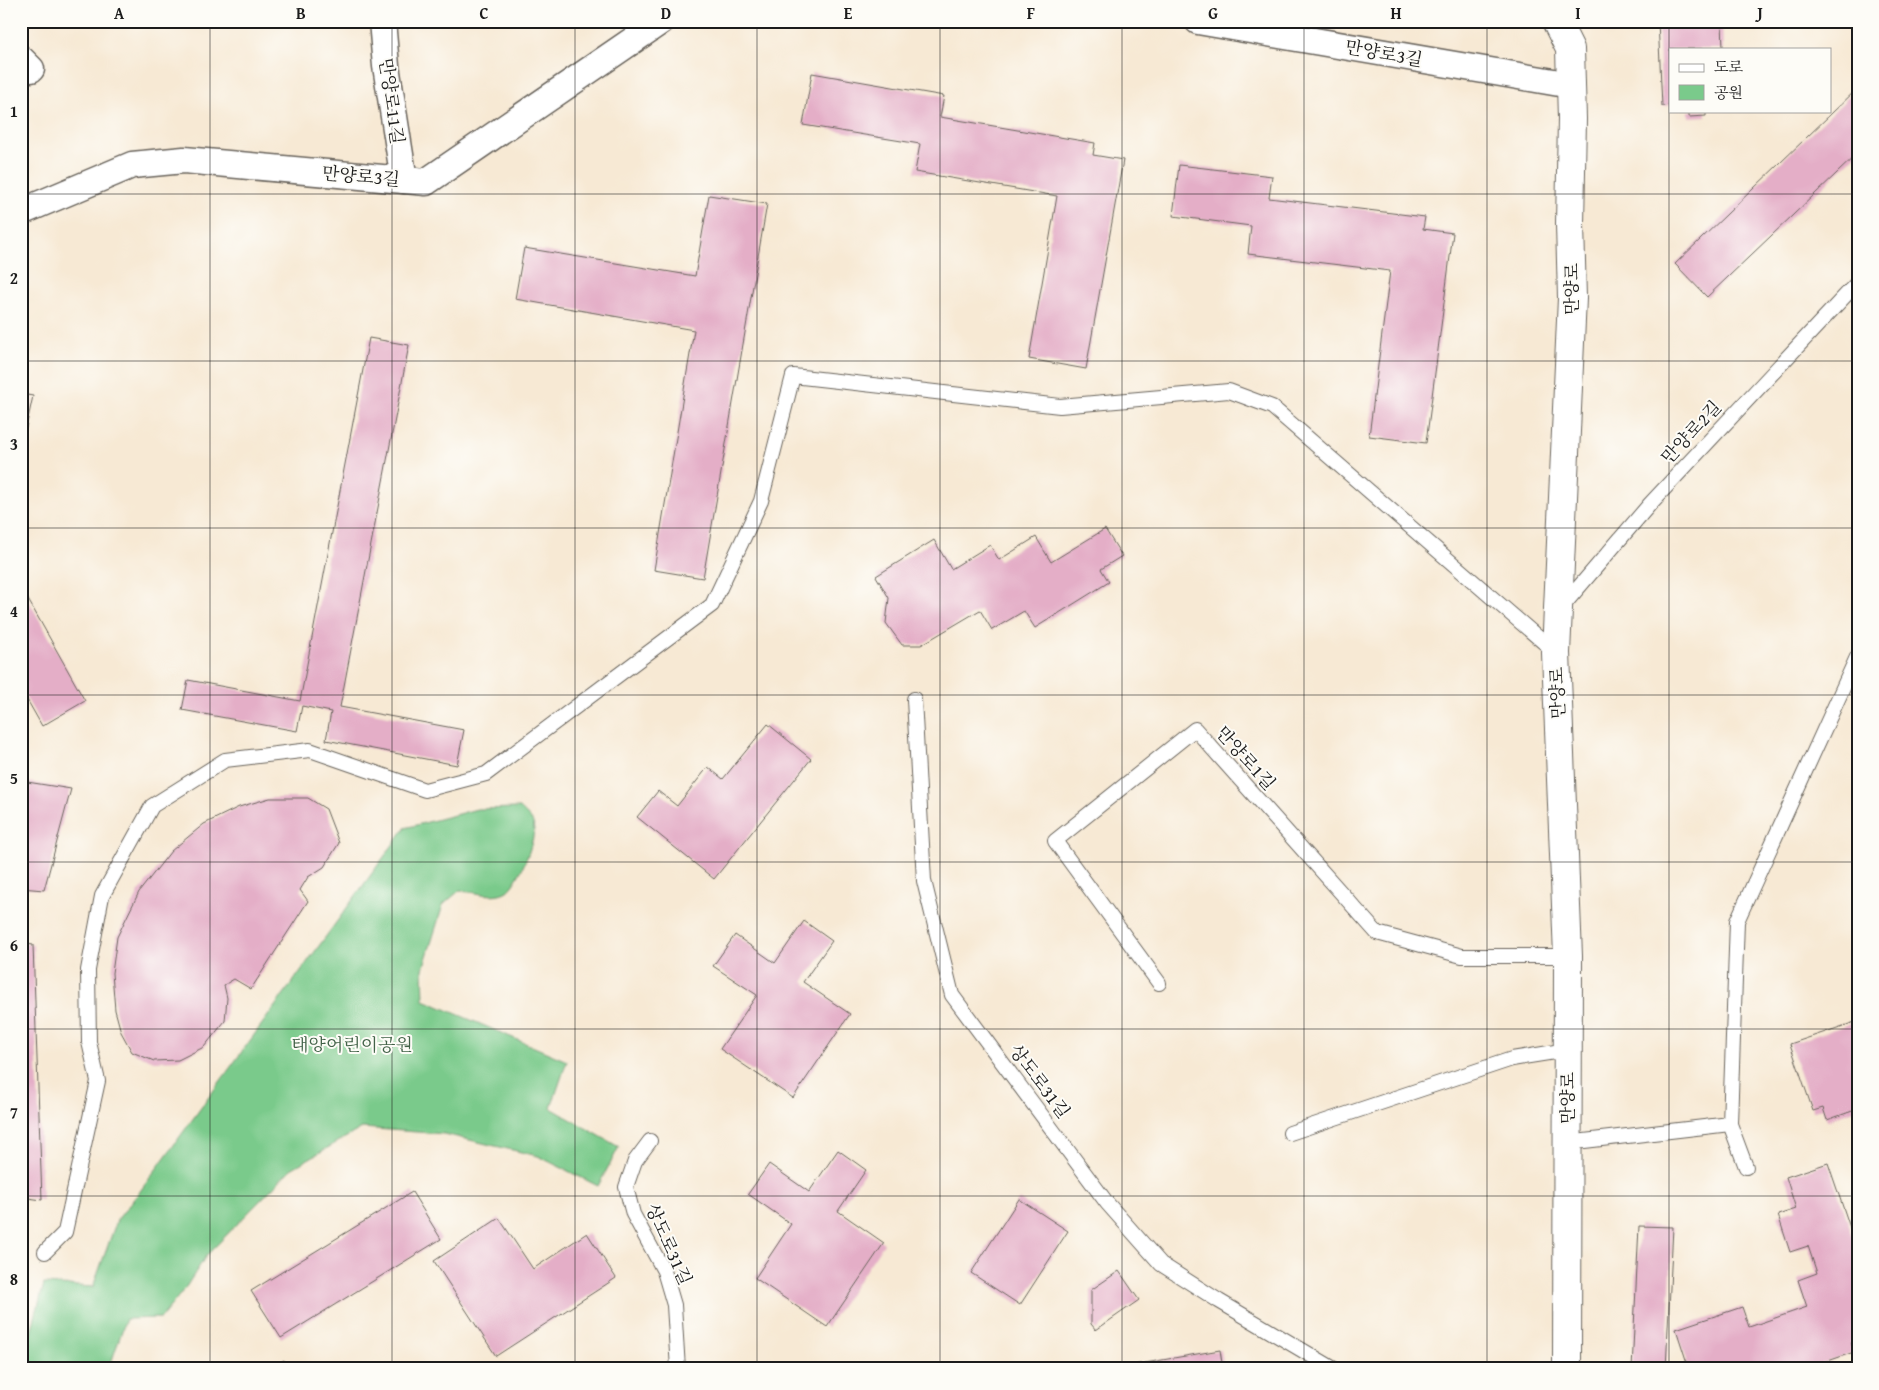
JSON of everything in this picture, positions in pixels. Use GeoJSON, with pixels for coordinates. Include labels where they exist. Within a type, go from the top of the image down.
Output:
{"type":"FeatureCollection","features":[{"type":"Feature","properties":{"kind":"street","name":"만양로11길"},"geometry":{"type":"LineString","coordinates":[[382,21],[386,66],[404,180]]}},
{"type":"Feature","properties":{"kind":"street","name":"만양로3길"},"geometry":{"type":"LineString","coordinates":[[21,212],[132,165],[184,160],[426,182],[661,21]]}},
{"type":"Feature","properties":{"kind":"street","name":"만양로3길"},"geometry":{"type":"LineString","coordinates":[[1198,21],[1571,85]]}},
{"type":"Feature","properties":{"kind":"street","name":"만양로"},"geometry":{"type":"LineString","coordinates":[[1556,21],[1570,49],[1571,85],[1572,298],[1556,654],[1568,956],[1567,1369]]}},
{"type":"Feature","properties":{"kind":"lane","name":"만양로2길"},"geometry":{"type":"LineString","coordinates":[[1557,612],[1650,504],[1858,282]]}},
{"type":"Feature","properties":{"kind":"lane"},"geometry":{"type":"LineString","coordinates":[[45,1252],[65,1232],[98,1081],[89,1042],[88,970],[102,896],[152,806],[225,760],[310,750],[426,790],[486,774],[712,605],[761,501],[793,376],[1060,406],[1229,391],[1272,407],[1556,654]]}},
{"type":"Feature","properties":{"kind":"lane"},"geometry":{"type":"LineString","coordinates":[[1746,1167],[1730,1124],[1738,921],[1858,655]]}},
{"type":"Feature","properties":{"kind":"lane","name":"상도로31길"},"geometry":{"type":"LineString","coordinates":[[914,699],[924,881],[952,995],[1107,1203],[1161,1264],[1219,1302],[1334,1369]]}},
{"type":"Feature","properties":{"kind":"lane","name":"만양로1길"},"geometry":{"type":"LineString","coordinates":[[1159,983],[1055,841],[1196,729],[1377,933],[1462,956],[1568,956]]}},
{"type":"Feature","properties":{"kind":"lane"},"geometry":{"type":"LineString","coordinates":[[1290,1133],[1512,1059],[1567,1050]]}},
{"type":"Feature","properties":{"kind":"lane"},"geometry":{"type":"LineString","coordinates":[[1567,1142],[1730,1124]]}},
{"type":"Feature","properties":{"kind":"lane","name":"상도로31길"},"geometry":{"type":"LineString","coordinates":[[650,1141],[634,1161],[626,1187],[632,1214],[664,1271],[674,1305],[678,1369]]}},
{"type":"Feature","properties":{"kind":"green space","name":"태양어린이공원"},"geometry":{"type":"Polygon","coordinates":[[[520,808],[532,821],[534,830],[530,848],[517,879],[507,891],[502,893],[490,895],[460,890],[443,905],[423,969],[424,1000],[567,1061],[551,1108],[619,1147],[598,1186],[538,1156],[444,1134],[362,1128],[291,1169],[206,1256],[186,1287],[161,1318],[126,1319],[109,1369],[21,1369],[44,1284],[93,1287],[117,1220],[141,1190],[405,828],[477,809],[520,808]]]}},
{"type":"Feature","properties":{"kind":"building"},"geometry":{"type":"Polygon","coordinates":[[[1658,21],[1722,21],[1723,48],[1669,48],[1669,105],[1662,106],[1658,21]]]}},
{"type":"Feature","properties":{"kind":"building"},"geometry":{"type":"Polygon","coordinates":[[[812,73],[944,96],[940,117],[1095,143],[1093,155],[1123,160],[1086,369],[1029,359],[1057,196],[915,172],[920,144],[803,125],[812,73]]]}},
{"type":"Feature","properties":{"kind":"building"},"geometry":{"type":"Polygon","coordinates":[[[1858,88],[1858,153],[1707,297],[1675,264],[1858,88]]]}},
{"type":"Feature","properties":{"kind":"building"},"geometry":{"type":"Polygon","coordinates":[[[1689,112],[1706,112],[1706,116],[1689,117],[1689,112]]]}},
{"type":"Feature","properties":{"kind":"building"},"geometry":{"type":"Polygon","coordinates":[[[1179,165],[1272,176],[1269,198],[1425,217],[1423,229],[1453,233],[1426,443],[1369,436],[1390,271],[1248,254],[1251,226],[1173,216],[1179,165]]]}},
{"type":"Feature","properties":{"kind":"building"},"geometry":{"type":"Polygon","coordinates":[[[709,195],[767,204],[703,578],[654,570],[694,330],[515,299],[524,248],[695,276],[709,195]]]}},
{"type":"Feature","properties":{"kind":"building"},"geometry":{"type":"Polygon","coordinates":[[[369,338],[409,345],[340,707],[464,730],[457,765],[326,740],[331,712],[302,706],[297,731],[182,710],[188,680],[300,701],[369,338]]]}},
{"type":"Feature","properties":{"kind":"building"},"geometry":{"type":"Polygon","coordinates":[[[21,394],[33,396],[22,446],[21,446],[21,394]]]}},
{"type":"Feature","properties":{"kind":"building"},"geometry":{"type":"Polygon","coordinates":[[[1105,529],[1122,556],[1101,569],[1109,582],[1035,628],[1024,611],[992,630],[980,610],[921,645],[902,645],[886,623],[889,598],[876,576],[934,540],[951,569],[990,545],[999,560],[1036,537],[1051,562],[1105,529]]]}},
{"type":"Feature","properties":{"kind":"building"},"geometry":{"type":"Polygon","coordinates":[[[21,587],[85,701],[42,726],[21,689],[21,587]]]}},
{"type":"Feature","properties":{"kind":"building"},"geometry":{"type":"Polygon","coordinates":[[[768,724],[811,759],[714,879],[637,817],[658,791],[677,806],[708,767],[723,779],[768,724]]]}},
{"type":"Feature","properties":{"kind":"building"},"geometry":{"type":"Polygon","coordinates":[[[21,781],[71,789],[44,890],[21,888],[21,781]]]}},
{"type":"Feature","properties":{"kind":"building"},"geometry":{"type":"Polygon","coordinates":[[[270,798],[308,798],[326,809],[339,843],[324,867],[308,877],[300,890],[308,901],[251,989],[234,979],[224,985],[227,998],[225,1021],[204,1047],[178,1060],[154,1061],[132,1052],[121,1032],[115,1010],[112,973],[117,937],[139,892],[171,851],[204,824],[239,807],[270,798]]]}},
{"type":"Feature","properties":{"kind":"building"},"geometry":{"type":"Polygon","coordinates":[[[804,921],[832,941],[803,982],[850,1014],[793,1098],[720,1049],[757,995],[713,966],[735,935],[775,963],[804,921]]]}},
{"type":"Feature","properties":{"kind":"building"},"geometry":{"type":"Polygon","coordinates":[[[21,943],[33,945],[42,1200],[21,1197],[21,943]]]}},
{"type":"Feature","properties":{"kind":"building"},"geometry":{"type":"Polygon","coordinates":[[[1858,1021],[1858,1109],[1827,1120],[1823,1108],[1813,1111],[1790,1044],[1858,1021]]]}},
{"type":"Feature","properties":{"kind":"building"},"geometry":{"type":"Polygon","coordinates":[[[838,1150],[866,1170],[838,1211],[884,1243],[827,1327],[755,1278],[791,1224],[748,1194],[769,1164],[809,1192],[838,1150]]]}},
{"type":"Feature","properties":{"kind":"building"},"geometry":{"type":"Polygon","coordinates":[[[1828,1163],[1858,1251],[1858,1340],[1851,1342],[1854,1352],[1805,1369],[1689,1369],[1676,1329],[1742,1307],[1749,1327],[1807,1307],[1798,1280],[1817,1273],[1808,1246],[1790,1252],[1778,1215],[1796,1209],[1786,1177],[1828,1163]]]}},
{"type":"Feature","properties":{"kind":"building"},"geometry":{"type":"Polygon","coordinates":[[[412,1192],[441,1239],[281,1338],[251,1291],[412,1192]]]}},
{"type":"Feature","properties":{"kind":"building"},"geometry":{"type":"Polygon","coordinates":[[[1019,1199],[1068,1231],[1020,1305],[971,1273],[1019,1199]]]}},
{"type":"Feature","properties":{"kind":"building"},"geometry":{"type":"Polygon","coordinates":[[[499,1218],[533,1269],[587,1233],[616,1278],[496,1356],[434,1261],[499,1218]]]}},
{"type":"Feature","properties":{"kind":"building"},"geometry":{"type":"Polygon","coordinates":[[[1639,1226],[1673,1227],[1666,1369],[1632,1369],[1639,1226]]]}},
{"type":"Feature","properties":{"kind":"building"},"geometry":{"type":"Polygon","coordinates":[[[1119,1271],[1139,1300],[1096,1330],[1091,1324],[1091,1290],[1119,1271]]]}},
{"type":"Feature","properties":{"kind":"building"},"geometry":{"type":"Polygon","coordinates":[[[1220,1350],[1223,1369],[1116,1369],[1116,1368],[1220,1350]]]}},
{"type":"Feature","properties":{"kind":"building"},"geometry":{"type":"Polygon","coordinates":[[[284,1360],[289,1369],[269,1369],[284,1360]]]}}]}
